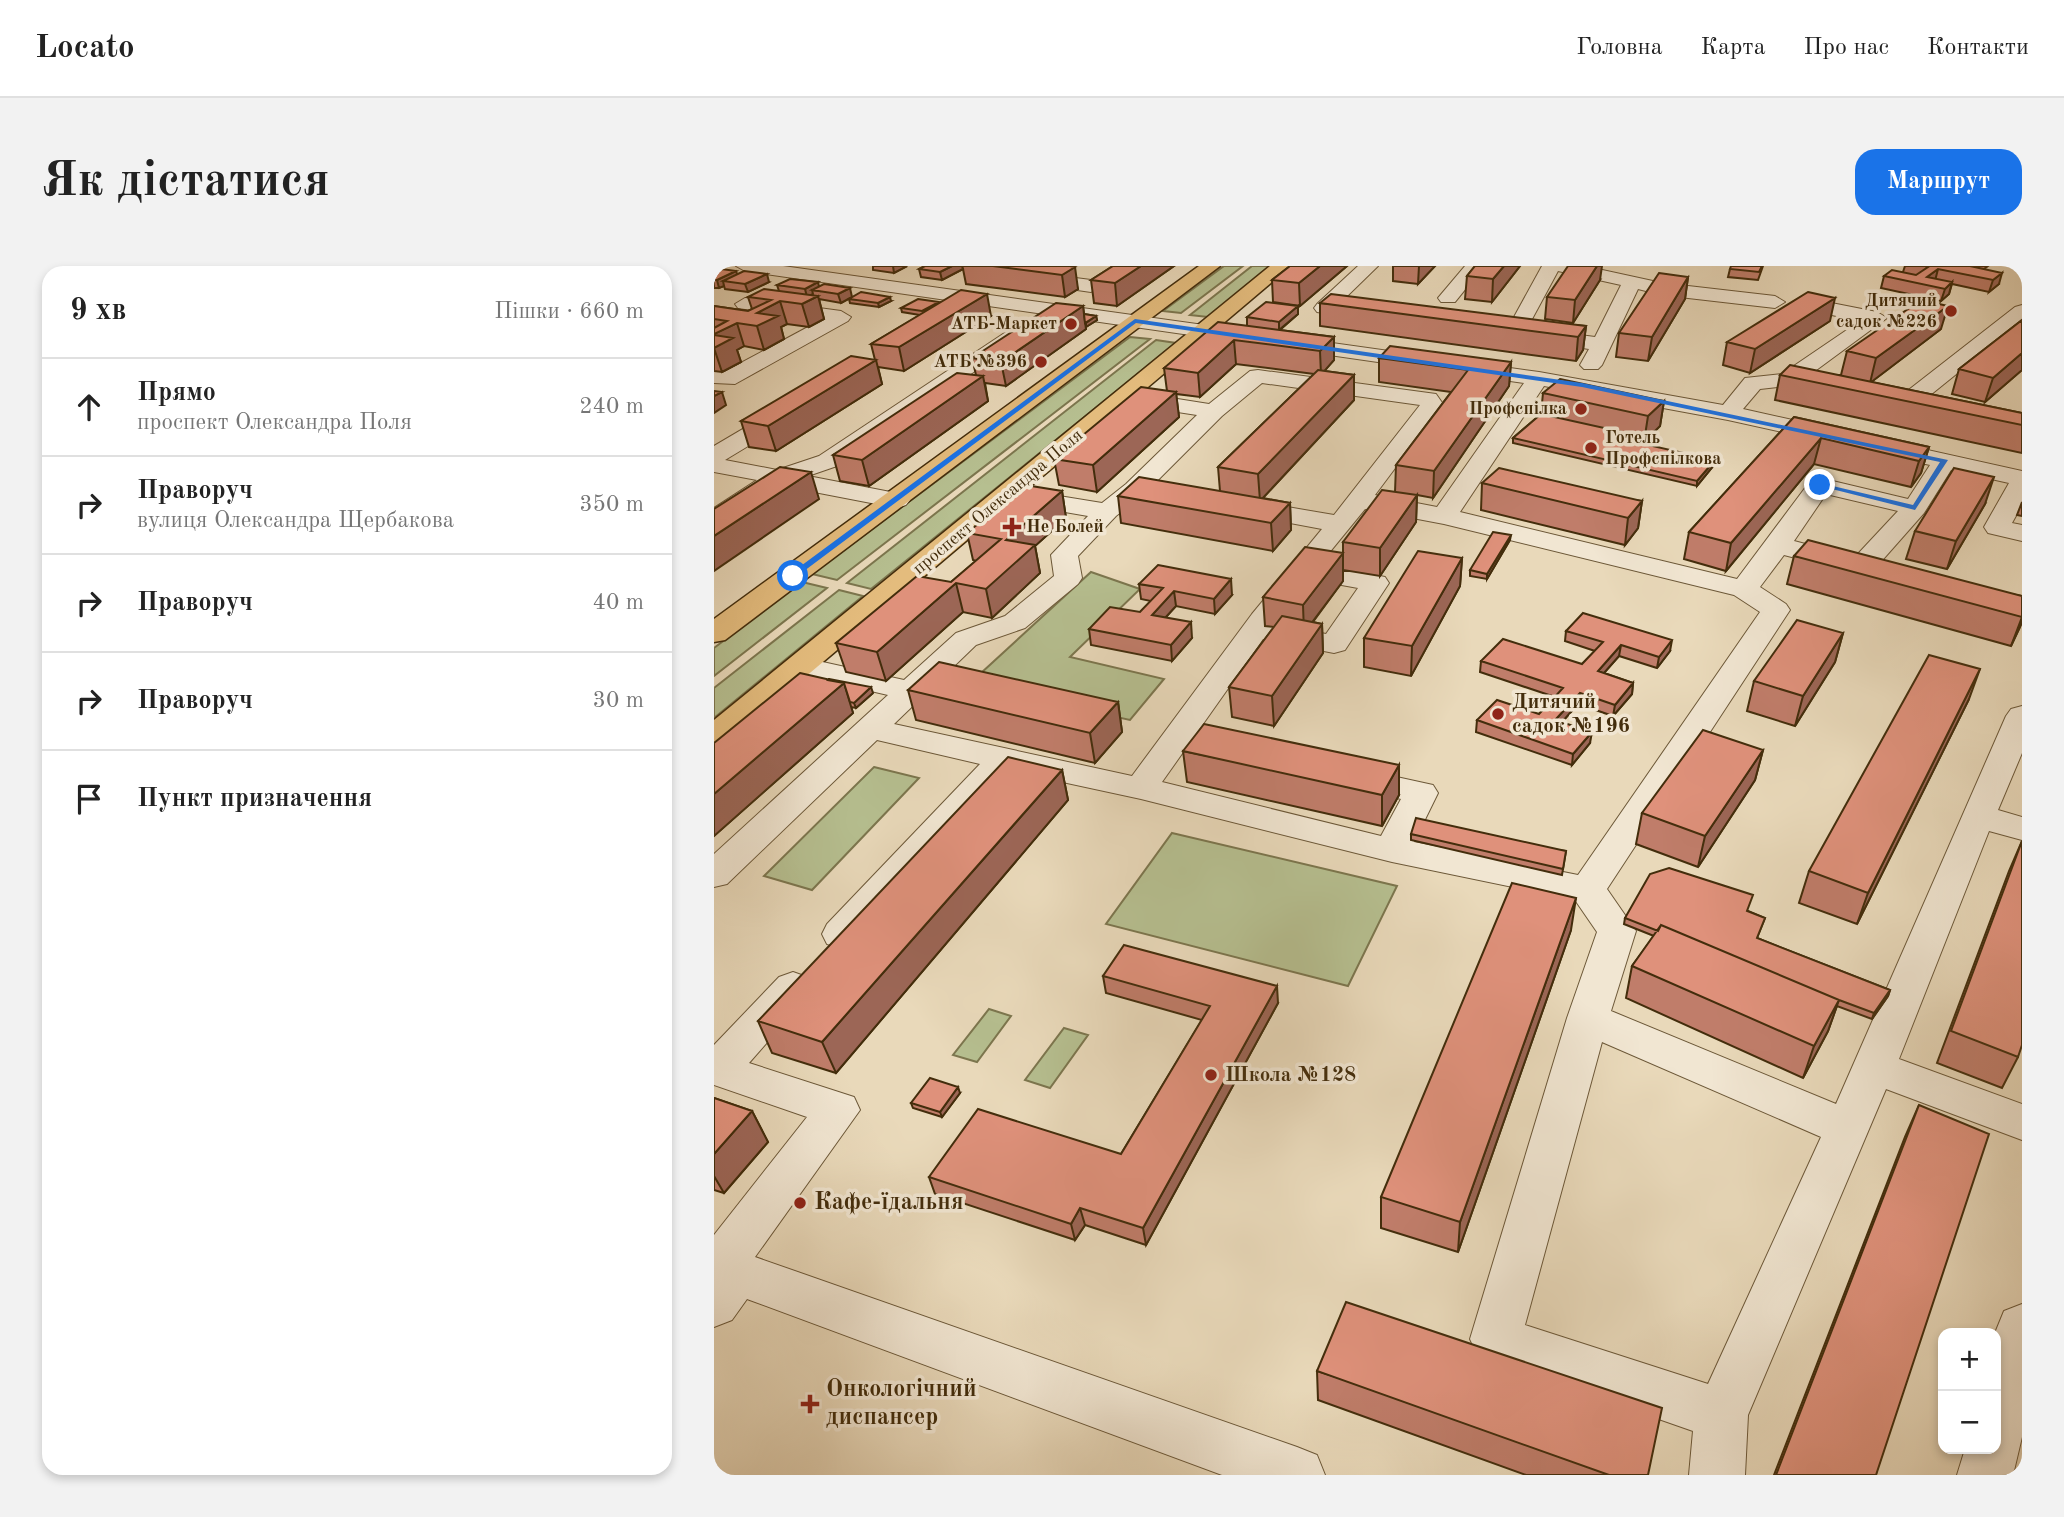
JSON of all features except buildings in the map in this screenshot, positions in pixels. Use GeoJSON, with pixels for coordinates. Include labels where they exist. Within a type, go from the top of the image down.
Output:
{"type":"FeatureCollection","features":[{"type":"Feature","properties":{"kind":"main road"},"geometry":{"type":"LineString","coordinates":[[719,625],[897,500],[1211,266]]}},
{"type":"Feature","properties":{"kind":"main road","name":"проспект Олександра Поля"},"geometry":{"type":"LineString","coordinates":[[714,737],[1282,266]]}},
{"type":"Feature","properties":{"kind":"street"},"geometry":{"type":"LineString","coordinates":[[746,266],[1539,378],[1728,413],[1945,460],[2022,480],[1997,527],[2022,533]]}},
{"type":"Feature","properties":{"kind":"street"},"geometry":{"type":"LineString","coordinates":[[1368,266],[1324,307],[1379,315]]}},
{"type":"Feature","properties":{"kind":"street"},"geometry":{"type":"LineString","coordinates":[[1448,298],[1475,266]]}},
{"type":"Feature","properties":{"kind":"street"},"geometry":{"type":"LineString","coordinates":[[1550,266],[1520,325],[1600,344]]}},
{"type":"Feature","properties":{"kind":"street"},"geometry":{"type":"LineString","coordinates":[[1560,266],[1632,283],[1698,294],[1775,302]]}},
{"type":"Feature","properties":{"kind":"street"},"geometry":{"type":"LineString","coordinates":[[725,314],[805,274]]}},
{"type":"Feature","properties":{"kind":"street"},"geometry":{"type":"LineString","coordinates":[[1009,275],[1091,286]]}},
{"type":"Feature","properties":{"kind":"street"},"geometry":{"type":"LineString","coordinates":[[1582,385],[1632,283]]}},
{"type":"Feature","properties":{"kind":"street"},"geometry":{"type":"LineString","coordinates":[[1788,380],[1877,318],[1801,303]]}},
{"type":"Feature","properties":{"kind":"street"},"geometry":{"type":"LineString","coordinates":[[714,377],[727,379],[841,317],[746,304]]}},
{"type":"Feature","properties":{"kind":"street"},"geometry":{"type":"LineString","coordinates":[[714,519],[779,477],[828,461],[1054,310]]}},
{"type":"Feature","properties":{"kind":"street"},"geometry":{"type":"LineString","coordinates":[[1905,404],[2022,311]]}},
{"type":"Feature","properties":{"kind":"street"},"geometry":{"type":"LineString","coordinates":[[1346,387],[1373,354]]}},
{"type":"Feature","properties":{"kind":"street"},"geometry":{"type":"LineString","coordinates":[[714,875],[966,639],[1015,622],[1068,579],[1064,555],[1214,411],[1258,376],[1428,399],[1432,404],[1350,512],[1254,630],[1141,788]]}},
{"type":"Feature","properties":{"kind":"street"},"geometry":{"type":"LineString","coordinates":[[1444,516],[1539,378]]}},
{"type":"Feature","properties":{"kind":"street"},"geometry":{"type":"LineString","coordinates":[[1728,413],[1753,383],[1788,380],[1814,385]]}},
{"type":"Feature","properties":{"kind":"street"},"geometry":{"type":"LineString","coordinates":[[1122,398],[1214,411]]}},
{"type":"Feature","properties":{"kind":"street"},"geometry":{"type":"LineString","coordinates":[[1879,399],[1931,410]]}},
{"type":"Feature","properties":{"kind":"street"},"geometry":{"type":"LineString","coordinates":[[714,456],[806,401]]}},
{"type":"Feature","properties":{"kind":"street"},"geometry":{"type":"LineString","coordinates":[[1861,567],[1915,508],[1945,460]]}},
{"type":"Feature","properties":{"kind":"street"},"geometry":{"type":"LineString","coordinates":[[714,465],[897,500]]}},
{"type":"Feature","properties":{"kind":"street"},"geometry":{"type":"LineString","coordinates":[[1744,589],[1820,485],[1915,508]]}},
{"type":"Feature","properties":{"kind":"street"},"geometry":{"type":"LineString","coordinates":[[1135,489],[1190,498]]}},
{"type":"Feature","properties":{"kind":"street"},"geometry":{"type":"LineString","coordinates":[[1005,496],[1107,511]]}},
{"type":"Feature","properties":{"kind":"street"},"geometry":{"type":"LineString","coordinates":[[1217,503],[1444,516],[1744,589],[1776,610],[1587,890]]}},
{"type":"Feature","properties":{"kind":"street"},"geometry":{"type":"LineString","coordinates":[[1778,545],[1888,574]]}},
{"type":"Feature","properties":{"kind":"street"},"geometry":{"type":"LineString","coordinates":[[1254,630],[1334,644],[1376,583],[1301,569]]}},
{"type":"Feature","properties":{"kind":"street"},"geometry":{"type":"LineString","coordinates":[[800,666],[912,691]]}},
{"type":"Feature","properties":{"kind":"street"},"geometry":{"type":"LineString","coordinates":[[1717,1475],[1721,1415],[1874,1066],[2022,716]]}},
{"type":"Feature","properties":{"kind":"street"},"geometry":{"type":"LineString","coordinates":[[871,729],[1141,788],[1392,850],[1587,890],[1617,931],[1588,1018],[1496,1339],[1721,1415]]}},
{"type":"Feature","properties":{"kind":"street"},"geometry":{"type":"LineString","coordinates":[[1003,759],[716,1068],[838,1110],[721,1275],[1297,1475]]}},
{"type":"Feature","properties":{"kind":"street"},"geometry":{"type":"LineString","coordinates":[[1316,769],[1422,793],[1392,850]]}},
{"type":"Feature","properties":{"kind":"street"},"geometry":{"type":"LineString","coordinates":[[1978,815],[2022,829]]}},
{"type":"Feature","properties":{"kind":"street"},"geometry":{"type":"LineString","coordinates":[[1588,1018],[1846,1128]]}},
{"type":"Feature","properties":{"kind":"street"},"geometry":{"type":"LineString","coordinates":[[1874,1066],[2022,1122]]}},
{"type":"Feature","properties":{"kind":"street"},"geometry":{"type":"LineString","coordinates":[[2001,1414],[2022,1328]]}},
{"type":"Feature","properties":{"kind":"street"},"geometry":{"type":"LineString","coordinates":[[1986,1475],[1991,1454]]}},
{"type":"Feature","properties":{"kind":"green space"},"geometry":{"type":"Polygon","coordinates":[[[1224,266],[1243,266],[1181,313],[1163,311],[1224,266]]]}},
{"type":"Feature","properties":{"kind":"green space"},"geometry":{"type":"Polygon","coordinates":[[[1252,266],[1271,266],[1208,317],[1190,315],[1252,266]]]}},
{"type":"Feature","properties":{"kind":"green space"},"geometry":{"type":"Polygon","coordinates":[[[1130,337],[1150,339],[837,580],[812,574],[1130,337]]]}},
{"type":"Feature","properties":{"kind":"green space"},"geometry":{"type":"Polygon","coordinates":[[[1156,340],[1176,343],[871,589],[847,583],[1156,340]]]}},
{"type":"Feature","properties":{"kind":"green space"},"geometry":{"type":"Polygon","coordinates":[[[1091,572],[1140,589],[1070,657],[1164,679],[1130,720],[968,685],[1091,572]]]}},
{"type":"Feature","properties":{"kind":"green space"},"geometry":{"type":"Polygon","coordinates":[[[802,582],[827,588],[714,676],[714,648],[802,582]]]}},
{"type":"Feature","properties":{"kind":"green space"},"geometry":{"type":"Polygon","coordinates":[[[839,590],[863,596],[714,718],[714,688],[839,590]]]}},
{"type":"Feature","properties":{"kind":"green space"},"geometry":{"type":"Polygon","coordinates":[[[874,767],[919,778],[812,890],[764,876],[874,767]]]}},
{"type":"Feature","properties":{"kind":"green space"},"geometry":{"type":"Polygon","coordinates":[[[1172,833],[1397,886],[1348,986],[1106,924],[1172,833]]]}},
{"type":"Feature","properties":{"kind":"green space"},"geometry":{"type":"Polygon","coordinates":[[[989,1009],[1011,1016],[977,1062],[953,1055],[989,1009]]]}},
{"type":"Feature","properties":{"kind":"green space"},"geometry":{"type":"Polygon","coordinates":[[[1064,1028],[1088,1035],[1050,1088],[1025,1080],[1064,1028]]]}},
{"type":"Feature","properties":{"kind":"place","name":"Дитячий садок №226"},"geometry":{"type":"Point","coordinates":[1951,311]}},
{"type":"Feature","properties":{"kind":"place","name":"АТБ-Маркет"},"geometry":{"type":"Point","coordinates":[1071,324]}},
{"type":"Feature","properties":{"kind":"place","name":"АТБ №396"},"geometry":{"type":"Point","coordinates":[1041,362]}},
{"type":"Feature","properties":{"kind":"place","name":"Профспілка"},"geometry":{"type":"Point","coordinates":[1581,409]}},
{"type":"Feature","properties":{"kind":"place","name":"Готель Профспілкова"},"geometry":{"type":"Point","coordinates":[1591,448]}},
{"type":"Feature","properties":{"kind":"place","name":"Не Болей"},"geometry":{"type":"Point","coordinates":[1012,527]}},
{"type":"Feature","properties":{"kind":"place","name":"Дитячий садок №196"},"geometry":{"type":"Point","coordinates":[1498,714]}},
{"type":"Feature","properties":{"kind":"place","name":"Школа №128"},"geometry":{"type":"Point","coordinates":[1211,1075]}},
{"type":"Feature","properties":{"kind":"place","name":"Кафе-їдальня"},"geometry":{"type":"Point","coordinates":[800,1203]}},
{"type":"Feature","properties":{"kind":"place","name":"Онкологічний диспансер"},"geometry":{"type":"Point","coordinates":[810,1404]}},
{"type":"Feature","properties":{"kind":"route"},"geometry":{"type":"LineString","coordinates":[[793,576],[1135,321],[1582,385],[1728,413],[1945,460],[1915,508],[1820,485]]}}]}
